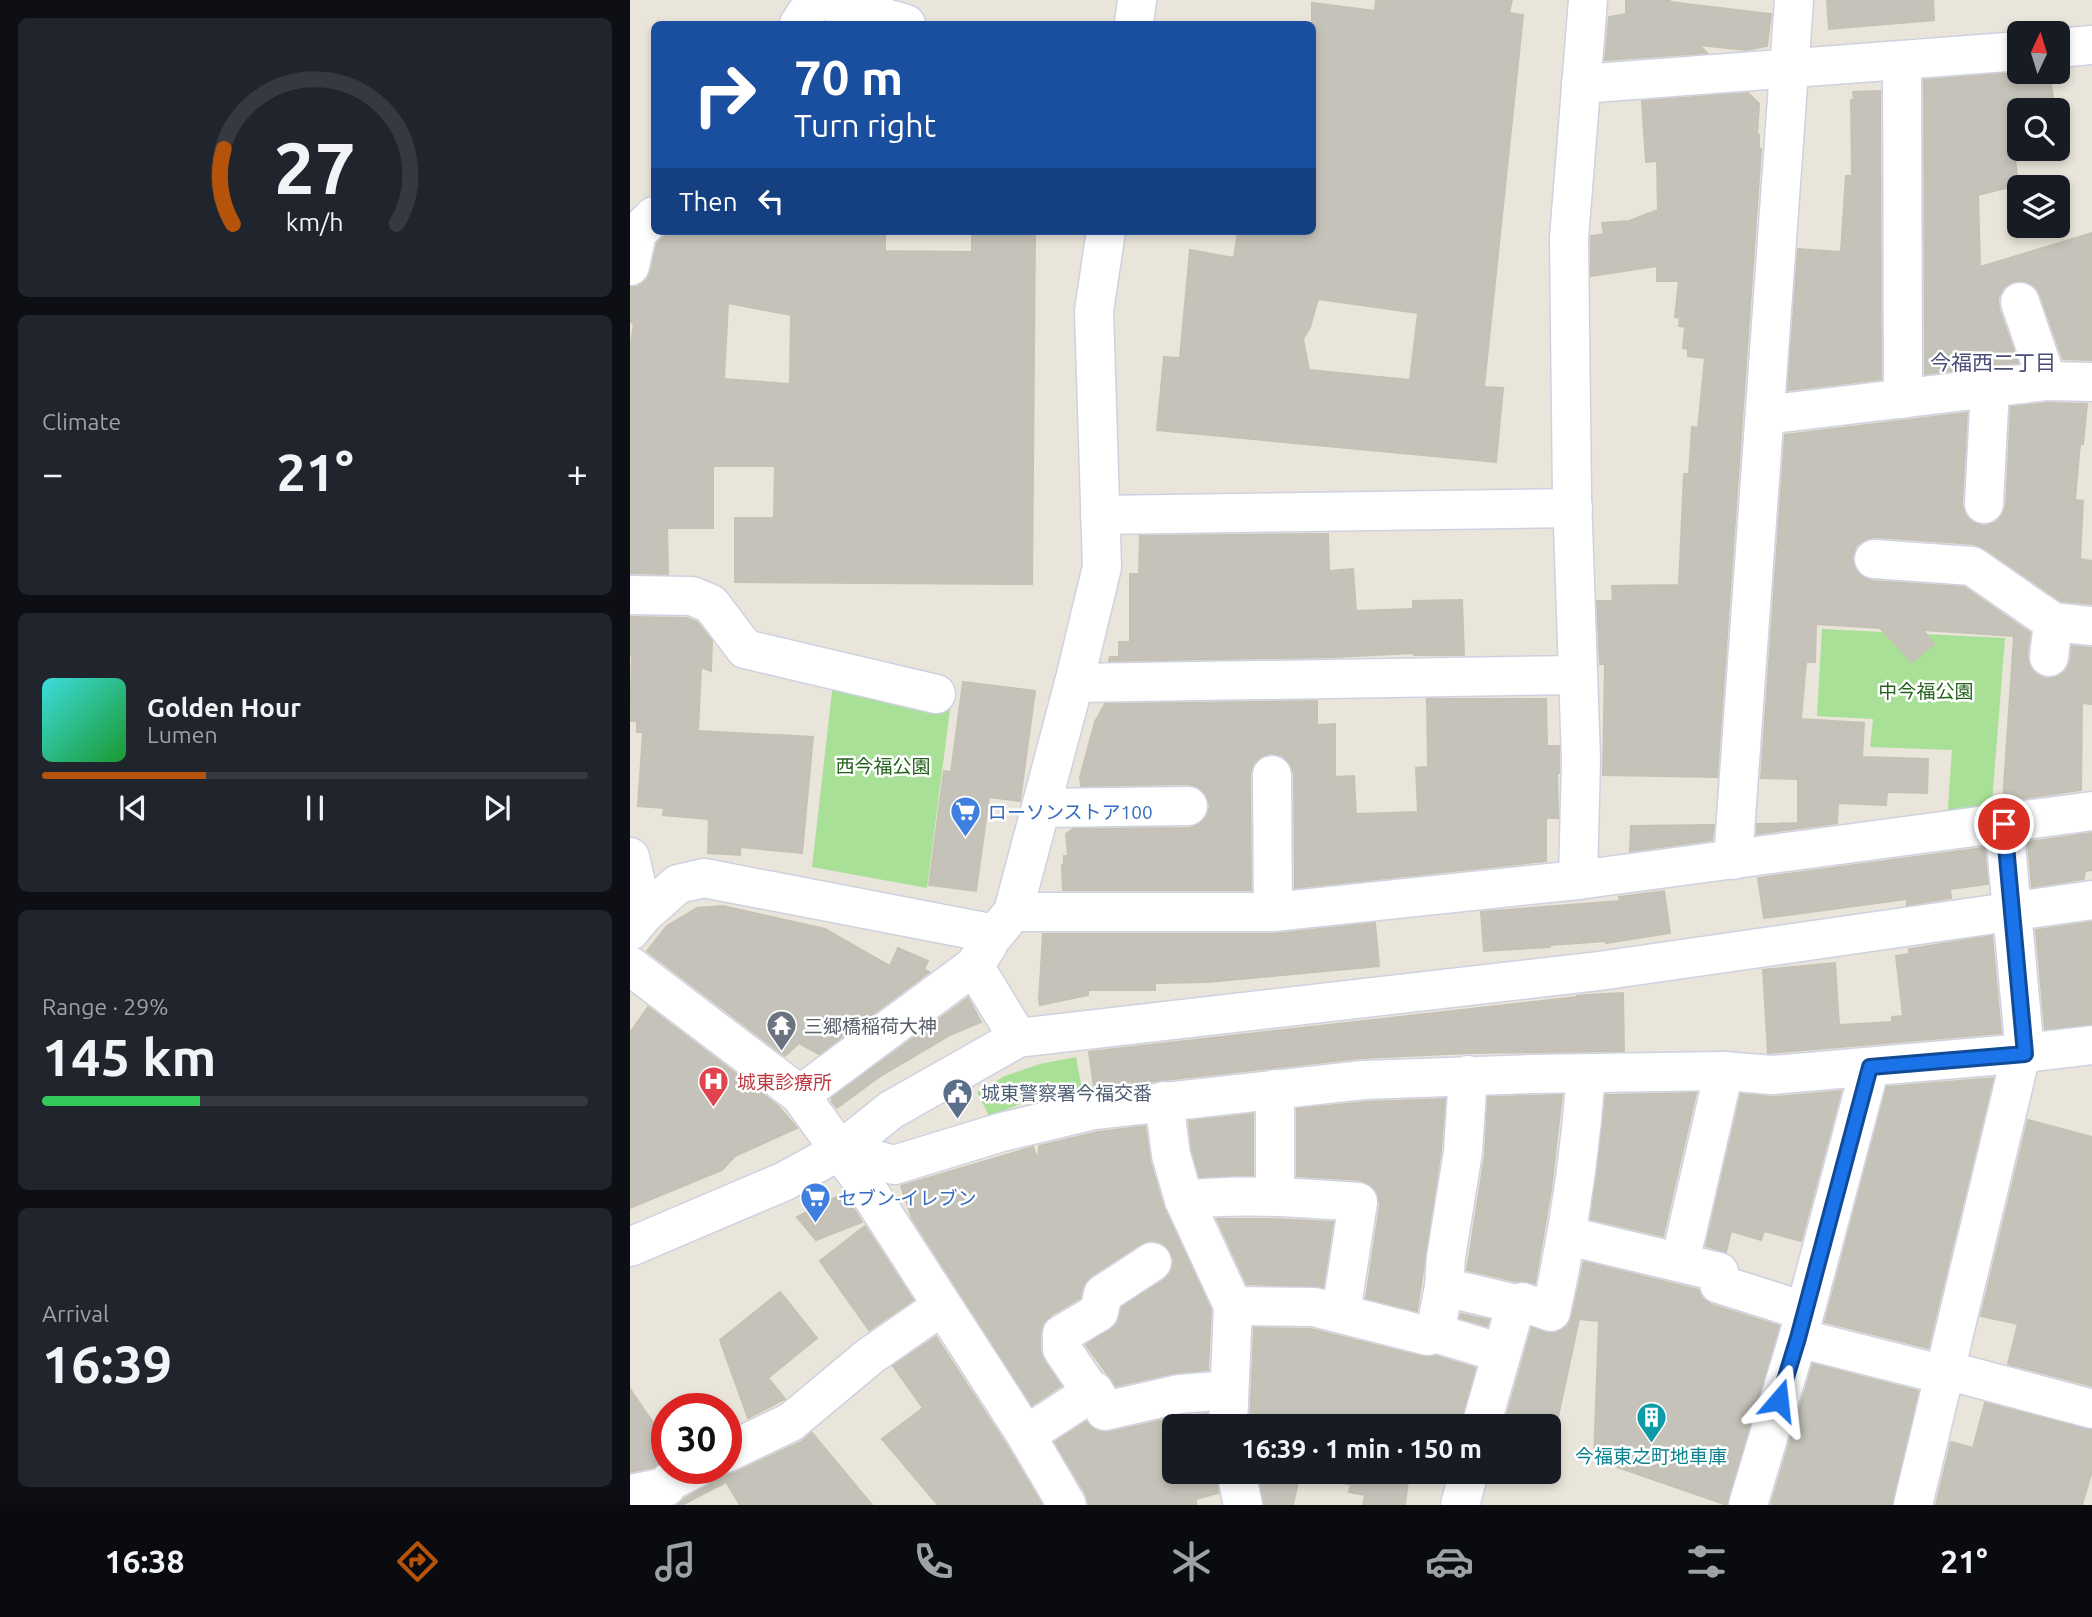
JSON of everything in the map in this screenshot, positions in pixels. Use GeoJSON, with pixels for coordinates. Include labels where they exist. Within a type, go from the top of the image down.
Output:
{"type":"FeatureCollection","features":[{"type":"Feature","properties":{"kind":"street"},"geometry":{"type":"LineString","coordinates":[[801,21],[815,0]]}},
{"type":"Feature","properties":{"kind":"street"},"geometry":{"type":"LineString","coordinates":[[823,0],[896,21]]}},
{"type":"Feature","properties":{"kind":"street"},"geometry":{"type":"LineString","coordinates":[[1134,21],[1137,0]]}},
{"type":"Feature","properties":{"kind":"street"},"geometry":{"type":"LineString","coordinates":[[1578,880],[1581,760],[1573,508],[1569,238],[1588,0]]}},
{"type":"Feature","properties":{"kind":"street"},"geometry":{"type":"LineString","coordinates":[[1733,860],[1794,0]]}},
{"type":"Feature","properties":{"kind":"street"},"geometry":{"type":"LineString","coordinates":[[2070,47],[2092,45]]}},
{"type":"Feature","properties":{"kind":"street"},"geometry":{"type":"LineString","coordinates":[[1581,84],[2007,52]]}},
{"type":"Feature","properties":{"kind":"street"},"geometry":{"type":"LineString","coordinates":[[1902,60],[1903,399]]}},
{"type":"Feature","properties":{"kind":"street"},"geometry":{"type":"LineString","coordinates":[[630,266],[637,233],[651,219]]}},
{"type":"Feature","properties":{"kind":"street"},"geometry":{"type":"LineString","coordinates":[[800,1095],[974,966],[1004,923],[1041,808],[1102,567],[1094,311],[1105,235]]}},
{"type":"Feature","properties":{"kind":"street"},"geometry":{"type":"LineString","coordinates":[[2020,302],[2047,381]]}},
{"type":"Feature","properties":{"kind":"street"},"geometry":{"type":"LineString","coordinates":[[1765,415],[2047,381],[2092,382]]}},
{"type":"Feature","properties":{"kind":"street"},"geometry":{"type":"LineString","coordinates":[[1984,504],[1990,388]]}},
{"type":"Feature","properties":{"kind":"street"},"geometry":{"type":"LineString","coordinates":[[1100,516],[1573,508]]}},
{"type":"Feature","properties":{"kind":"street"},"geometry":{"type":"LineString","coordinates":[[1891,571],[1972,566],[2051,640],[2092,626]]}},
{"type":"Feature","properties":{"kind":"street"},"geometry":{"type":"LineString","coordinates":[[630,594],[692,596],[711,604],[745,649],[936,694]]}},
{"type":"Feature","properties":{"kind":"street"},"geometry":{"type":"LineString","coordinates":[[1074,682],[1578,675]]}},
{"type":"Feature","properties":{"kind":"street"},"geometry":{"type":"LineString","coordinates":[[1272,775],[1273,912]]}},
{"type":"Feature","properties":{"kind":"street"},"geometry":{"type":"LineString","coordinates":[[1041,808],[1188,806]]}},
{"type":"Feature","properties":{"kind":"street"},"geometry":{"type":"LineString","coordinates":[[636,923],[678,884],[704,878],[1004,923],[1273,912],[1578,880],[2092,811]]}},
{"type":"Feature","properties":{"kind":"street"},"geometry":{"type":"LineString","coordinates":[[1913,1505],[2023,1054],[2004,824]]}},
{"type":"Feature","properties":{"kind":"street"},"geometry":{"type":"LineString","coordinates":[[630,858],[636,923]]}},
{"type":"Feature","properties":{"kind":"street"},"geometry":{"type":"LineString","coordinates":[[630,1247],[785,1181],[841,1150],[891,1110],[1018,1038],[1599,971],[2092,900]]}},
{"type":"Feature","properties":{"kind":"street"},"geometry":{"type":"LineString","coordinates":[[630,966],[800,1095],[841,1150],[943,1306],[1026,1435],[1067,1505]]}},
{"type":"Feature","properties":{"kind":"street"},"geometry":{"type":"LineString","coordinates":[[974,966],[1018,1038]]}},
{"type":"Feature","properties":{"kind":"street"},"geometry":{"type":"LineString","coordinates":[[841,1150],[894,1165],[1002,1132],[1094,1110],[1363,1080],[1468,1075],[1724,1072],[1772,1075],[2023,1054],[2092,1045]]}},
{"type":"Feature","properties":{"kind":"street"},"geometry":{"type":"LineString","coordinates":[[1748,1505],[1801,1324],[1870,1067]]}},
{"type":"Feature","properties":{"kind":"street"},"geometry":{"type":"LineString","coordinates":[[1680,1262],[1724,1072]]}},
{"type":"Feature","properties":{"kind":"street"},"geometry":{"type":"LineString","coordinates":[[1444,1287],[1516,1304],[1522,1302],[1550,1311],[1567,1236],[1580,1146],[1586,1074]]}},
{"type":"Feature","properties":{"kind":"street"},"geometry":{"type":"LineString","coordinates":[[1435,1333],[1463,1152],[1468,1075]]}},
{"type":"Feature","properties":{"kind":"street"},"geometry":{"type":"LineString","coordinates":[[1275,1089],[1275,1196]]}},
{"type":"Feature","properties":{"kind":"street"},"geometry":{"type":"LineString","coordinates":[[1152,1262],[1103,1294],[1099,1312],[1062,1334],[1062,1349],[1091,1392],[1094,1391],[1105,1411],[1179,1394],[1228,1408],[1233,1306],[1184,1200],[1171,1155],[1164,1101]]}},
{"type":"Feature","properties":{"kind":"street"},"geometry":{"type":"LineString","coordinates":[[1184,1200],[1217,1196],[1275,1196],[1358,1202],[1364,1267],[1341,1313]]}},
{"type":"Feature","properties":{"kind":"street"},"geometry":{"type":"LineString","coordinates":[[1567,1236],[1720,1272],[1719,1284],[1801,1324],[1945,1373],[2092,1409]]}},
{"type":"Feature","properties":{"kind":"street"},"geometry":{"type":"LineString","coordinates":[[1484,1414],[1516,1304]]}},
{"type":"Feature","properties":{"kind":"street"},"geometry":{"type":"LineString","coordinates":[[742,1445],[791,1422],[870,1356],[943,1306]]}},
{"type":"Feature","properties":{"kind":"street"},"geometry":{"type":"LineString","coordinates":[[1233,1306],[1314,1307],[1428,1336],[1435,1333],[1501,1353]]}},
{"type":"Feature","properties":{"kind":"street"},"geometry":{"type":"LineString","coordinates":[[1026,1435],[1091,1392]]}},
{"type":"Feature","properties":{"kind":"street"},"geometry":{"type":"LineString","coordinates":[[630,1494],[666,1487],[668,1484]]}},
{"type":"Feature","properties":{"kind":"street"},"geometry":{"type":"LineString","coordinates":[[1239,1484],[1243,1505]]}},
{"type":"Feature","properties":{"kind":"street"},"geometry":{"type":"LineString","coordinates":[[1460,1505],[1466,1484]]}},
{"type":"Feature","properties":{"kind":"green space","name":"中今福公園"},"geometry":{"type":"Polygon","coordinates":[[[1822,629],[2005,638],[1991,816],[1947,820],[1952,750],[1870,747],[1873,719],[1817,716],[1822,629]]]}},
{"type":"Feature","properties":{"kind":"green space","name":"西今福公園"},"geometry":{"type":"Polygon","coordinates":[[[834,674],[951,702],[927,888],[812,867],[834,674]]]}},
{"type":"Feature","properties":{"kind":"green space"},"geometry":{"type":"Polygon","coordinates":[[[1076,1057],[1083,1094],[1031,1100],[989,1116],[977,1092],[1005,1076],[1040,1064],[1076,1057]]]}},
{"type":"Feature","properties":{"kind":"building"},"geometry":{"type":"Polygon","coordinates":[[[1376,0],[1512,0],[1509,13],[1523,15],[1484,387],[1503,388],[1496,462],[1157,430],[1164,357],[1180,358],[1190,250],[1234,258],[1237,235],[1316,235],[1316,21],[1312,21],[1312,3],[1375,11],[1376,0]],[[1318,299],[1310,327],[1303,339],[1309,370],[1410,380],[1418,313],[1318,299]]]}},
{"type":"Feature","properties":{"kind":"building"},"geometry":{"type":"Polygon","coordinates":[[[1626,0],[1670,0],[1771,14],[1767,46],[1746,50],[1699,45],[1707,53],[1605,60],[1609,17],[1626,14],[1626,0]]]}},
{"type":"Feature","properties":{"kind":"building"},"geometry":{"type":"Polygon","coordinates":[[[1827,0],[1933,0],[1934,20],[1829,29],[1827,0]]]}},
{"type":"Feature","properties":{"kind":"building"},"geometry":{"type":"Polygon","coordinates":[[[2007,73],[2007,84],[2051,84],[2053,98],[2007,98],[2007,161],[2015,161],[2017,175],[2007,175],[2007,188],[1978,195],[1980,267],[2092,233],[2092,360],[2063,359],[2035,286],[2025,281],[2014,281],[2004,287],[1998,298],[1999,309],[2018,363],[1925,374],[1924,80],[2007,73]]]}},
{"type":"Feature","properties":{"kind":"building"},"geometry":{"type":"Polygon","coordinates":[[[1880,91],[1881,379],[1788,390],[1798,249],[1841,252],[1846,176],[1852,176],[1851,100],[1854,100],[1853,92],[1880,91]]]}},
{"type":"Feature","properties":{"kind":"building"},"geometry":{"type":"Polygon","coordinates":[[[1748,93],[1759,104],[1757,136],[1759,135],[1761,149],[1717,777],[1603,775],[1605,664],[1600,664],[1597,601],[1613,601],[1612,586],[1679,585],[1684,474],[1689,474],[1692,427],[1698,428],[1705,358],[1688,356],[1688,349],[1683,348],[1685,327],[1679,326],[1680,318],[1675,317],[1679,281],[1657,281],[1657,266],[1591,276],[1591,236],[1604,234],[1602,223],[1629,221],[1658,210],[1657,161],[1646,162],[1642,101],[1748,93]]]}},
{"type":"Feature","properties":{"kind":"building"},"geometry":{"type":"Polygon","coordinates":[[[666,235],[885,235],[885,251],[972,252],[972,235],[1035,235],[1032,584],[735,582],[735,518],[774,518],[775,466],[713,466],[713,528],[667,528],[668,574],[630,573],[630,349],[634,323],[630,322],[630,287],[637,287],[647,280],[657,244],[666,235]],[[728,303],[724,379],[790,384],[791,315],[728,303]]]}},
{"type":"Feature","properties":{"kind":"building"},"geometry":{"type":"Polygon","coordinates":[[[2048,403],[2087,404],[2075,500],[2083,501],[2080,559],[2092,561],[2092,604],[2061,601],[1984,548],[1974,544],[1875,537],[1856,546],[1852,558],[1855,569],[1862,577],[1872,581],[1964,587],[2030,633],[2027,655],[2029,665],[2035,674],[2046,679],[2057,677],[2066,671],[2072,646],[2092,648],[2092,704],[2082,703],[2081,790],[2003,801],[2014,636],[1923,630],[1934,644],[1912,662],[1880,628],[1816,624],[1815,662],[1806,662],[1801,719],[1864,723],[1862,757],[1928,759],[1927,793],[1887,792],[1886,805],[1838,803],[1837,823],[1757,834],[1757,824],[1798,823],[1798,779],[1761,778],[1785,435],[1967,413],[1962,504],[1965,515],[1972,522],[1984,526],[1995,523],[2006,506],[2011,407],[2048,403]]]}},
{"type":"Feature","properties":{"kind":"building"},"geometry":{"type":"Polygon","coordinates":[[[1328,534],[1329,571],[1353,569],[1356,611],[1413,609],[1413,601],[1462,600],[1464,655],[1414,653],[1109,661],[1110,657],[1119,657],[1119,642],[1130,642],[1130,574],[1139,574],[1140,536],[1328,534]]]}},
{"type":"Feature","properties":{"kind":"building"},"geometry":{"type":"Polygon","coordinates":[[[630,617],[687,618],[697,622],[712,641],[711,671],[701,667],[698,731],[813,737],[802,853],[740,847],[740,855],[708,853],[709,819],[663,815],[664,808],[638,806],[643,732],[637,732],[637,721],[630,721],[630,617]]]}},
{"type":"Feature","properties":{"kind":"building"},"geometry":{"type":"Polygon","coordinates":[[[963,682],[1035,691],[1020,801],[989,797],[976,891],[929,885],[944,771],[951,772],[963,682]]]}},
{"type":"Feature","properties":{"kind":"building"},"geometry":{"type":"Polygon","coordinates":[[[1427,699],[1546,699],[1547,746],[1559,746],[1559,773],[1558,818],[1546,818],[1546,861],[1295,888],[1294,774],[1290,763],[1283,756],[1271,753],[1260,757],[1253,764],[1250,774],[1251,890],[1063,890],[1062,865],[1064,856],[1068,856],[1066,834],[1073,829],[1189,828],[1200,824],[1207,817],[1210,806],[1206,794],[1198,787],[1188,784],[1081,786],[1080,777],[1095,722],[1105,704],[1317,701],[1317,725],[1335,724],[1335,777],[1354,776],[1356,814],[1418,812],[1416,768],[1428,767],[1427,699]]]}},
{"type":"Feature","properties":{"kind":"building"},"geometry":{"type":"Polygon","coordinates":[[[1714,825],[1712,840],[1630,851],[1631,826],[1714,825]]]}},
{"type":"Feature","properties":{"kind":"building"},"geometry":{"type":"Polygon","coordinates":[[[2092,833],[2092,870],[2085,871],[2084,879],[2032,887],[2028,842],[2092,833]]]}},
{"type":"Feature","properties":{"kind":"building"},"geometry":{"type":"Polygon","coordinates":[[[1984,848],[1988,884],[1950,889],[1951,898],[1907,905],[1907,899],[1764,918],[1758,878],[1984,848]]]}},
{"type":"Feature","properties":{"kind":"building"},"geometry":{"type":"Polygon","coordinates":[[[1664,891],[1670,933],[1606,943],[1484,951],[1481,912],[1620,901],[1619,897],[1664,891]]]}},
{"type":"Feature","properties":{"kind":"building"},"geometry":{"type":"Polygon","coordinates":[[[723,906],[825,929],[890,966],[898,948],[928,961],[924,969],[929,972],[819,1054],[799,1043],[785,1056],[647,951],[667,926],[697,908],[723,906]]]}},
{"type":"Feature","properties":{"kind":"building"},"geometry":{"type":"Polygon","coordinates":[[[2092,922],[2092,1024],[2045,1029],[2036,930],[2092,922]]]}},
{"type":"Feature","properties":{"kind":"building"},"geometry":{"type":"Polygon","coordinates":[[[1375,923],[1379,966],[1208,982],[1155,983],[1155,990],[1088,990],[1088,995],[1040,1005],[1043,934],[1273,934],[1375,923]]]}},
{"type":"Feature","properties":{"kind":"building"},"geometry":{"type":"Polygon","coordinates":[[[1992,936],[2001,1033],[1768,1053],[1763,970],[1835,963],[1839,1025],[1892,1022],[1892,1017],[1903,1016],[1896,956],[1909,954],[1909,949],[1992,936]]]}},
{"type":"Feature","properties":{"kind":"building"},"geometry":{"type":"Polygon","coordinates":[[[1623,993],[1624,1051],[1469,1053],[1362,1058],[1094,1088],[1089,1052],[1623,993]]]}},
{"type":"Feature","properties":{"kind":"building"},"geometry":{"type":"Polygon","coordinates":[[[968,998],[981,1022],[952,1034],[879,1077],[837,1108],[832,1102],[832,1098],[968,998]]]}},
{"type":"Feature","properties":{"kind":"building"},"geometry":{"type":"Polygon","coordinates":[[[648,1007],[778,1106],[797,1128],[735,1156],[722,1170],[630,1208],[630,1033],[648,1007]]]}},
{"type":"Feature","properties":{"kind":"building"},"geometry":{"type":"Polygon","coordinates":[[[1993,1078],[1928,1348],[1825,1322],[1887,1087],[1993,1078]]]}},
{"type":"Feature","properties":{"kind":"building"},"geometry":{"type":"Polygon","coordinates":[[[1841,1091],[1801,1241],[1764,1231],[1761,1240],[1731,1231],[1726,1252],[1706,1246],[1741,1094],[1774,1097],[1841,1091]]]}},
{"type":"Feature","properties":{"kind":"building"},"geometry":{"type":"Polygon","coordinates":[[[1696,1093],[1663,1236],[1591,1219],[1606,1095],[1696,1093]]]}},
{"type":"Feature","properties":{"kind":"building"},"geometry":{"type":"Polygon","coordinates":[[[1562,1095],[1551,1190],[1535,1283],[1467,1270],[1485,1155],[1488,1097],[1562,1095]]]}},
{"type":"Feature","properties":{"kind":"building"},"geometry":{"type":"Polygon","coordinates":[[[1445,1099],[1441,1150],[1417,1311],[1366,1298],[1380,1205],[1378,1194],[1371,1185],[1360,1180],[1297,1176],[1297,1109],[1365,1102],[1445,1099]]]}},
{"type":"Feature","properties":{"kind":"building"},"geometry":{"type":"Polygon","coordinates":[[[1253,1114],[1253,1175],[1200,1177],[1192,1151],[1189,1121],[1253,1114]]]}},
{"type":"Feature","properties":{"kind":"building"},"geometry":{"type":"Polygon","coordinates":[[[2028,1120],[2092,1137],[2092,1386],[2008,1364],[2018,1324],[1981,1316],[2028,1120]]]}},
{"type":"Feature","properties":{"kind":"building"},"geometry":{"type":"Polygon","coordinates":[[[1145,1126],[1150,1161],[1163,1206],[1211,1310],[1208,1370],[1174,1373],[1116,1386],[1086,1345],[1116,1325],[1122,1307],[1164,1280],[1171,1272],[1174,1261],[1170,1250],[1161,1242],[1150,1240],[1091,1276],[1082,1288],[1080,1298],[1051,1315],[1043,1323],[1040,1350],[1061,1386],[1032,1405],[912,1218],[901,1186],[1033,1147],[1038,1161],[1039,1146],[1098,1132],[1145,1126]]]}},
{"type":"Feature","properties":{"kind":"building"},"geometry":{"type":"Polygon","coordinates":[[[844,1193],[862,1222],[816,1240],[797,1217],[844,1193]]]}},
{"type":"Feature","properties":{"kind":"building"},"geometry":{"type":"Polygon","coordinates":[[[1217,1219],[1333,1222],[1323,1287],[1247,1284],[1217,1219]]]}},
{"type":"Feature","properties":{"kind":"building"},"geometry":{"type":"Polygon","coordinates":[[[865,1226],[913,1300],[869,1330],[820,1261],[865,1226]]]}},
{"type":"Feature","properties":{"kind":"building"},"geometry":{"type":"Polygon","coordinates":[[[1584,1262],[1699,1290],[1702,1298],[1712,1305],[1779,1326],[1727,1505],[1594,1459],[1599,1321],[1579,1319],[1559,1414],[1507,1414],[1532,1328],[1555,1333],[1567,1327],[1572,1317],[1584,1262]]]}},
{"type":"Feature","properties":{"kind":"building"},"geometry":{"type":"Polygon","coordinates":[[[780,1292],[817,1338],[768,1378],[785,1399],[748,1418],[742,1393],[739,1393],[720,1340],[780,1292]]]}},
{"type":"Feature","properties":{"kind":"building"},"geometry":{"type":"Polygon","coordinates":[[[1461,1314],[1489,1320],[1487,1326],[1460,1318],[1461,1314]]]}},
{"type":"Feature","properties":{"kind":"building"},"geometry":{"type":"Polygon","coordinates":[[[1254,1328],[1311,1329],[1423,1357],[1436,1356],[1475,1368],[1463,1414],[1250,1414],[1254,1328]]]}},
{"type":"Feature","properties":{"kind":"building"},"geometry":{"type":"Polygon","coordinates":[[[936,1337],[1042,1505],[938,1505],[882,1439],[923,1408],[893,1366],[936,1337]]]}},
{"type":"Feature","properties":{"kind":"building"},"geometry":{"type":"Polygon","coordinates":[[[1813,1364],[1918,1391],[1892,1505],[1771,1505],[1813,1364]]]}},
{"type":"Feature","properties":{"kind":"building"},"geometry":{"type":"Polygon","coordinates":[[[630,1389],[651,1420],[651,1468],[630,1472],[630,1389]]]}},
{"type":"Feature","properties":{"kind":"building"},"geometry":{"type":"Polygon","coordinates":[[[1985,1403],[2092,1430],[2092,1471],[2082,1505],[1936,1505],[1951,1442],[1973,1448],[1985,1403]]]}},
{"type":"Feature","properties":{"kind":"building"},"geometry":{"type":"Polygon","coordinates":[[[1162,1420],[1162,1484],[1217,1484],[1218,1493],[1196,1499],[1196,1505],[1089,1505],[1086,1494],[1055,1442],[1086,1422],[1097,1431],[1110,1432],[1162,1420]]]}},
{"type":"Feature","properties":{"kind":"building"},"geometry":{"type":"Polygon","coordinates":[[[812,1433],[872,1505],[740,1505],[727,1484],[742,1484],[742,1470],[801,1442],[812,1433]]]}},
{"type":"Feature","properties":{"kind":"building"},"geometry":{"type":"Polygon","coordinates":[[[710,1484],[722,1484],[678,1505],[685,1498],[710,1484]]]}},
{"type":"Feature","properties":{"kind":"building"},"geometry":{"type":"Polygon","coordinates":[[[1260,1484],[1298,1484],[1293,1505],[1264,1505],[1260,1484]]]}},
{"type":"Feature","properties":{"kind":"building"},"geometry":{"type":"Polygon","coordinates":[[[1347,1484],[1408,1484],[1405,1505],[1363,1505],[1365,1495],[1349,1492],[1351,1485],[1347,1484]]]}},
{"type":"Feature","properties":{"kind":"place","name":"ローソンストア100"},"geometry":{"type":"Point","coordinates":[965,839]}},
{"type":"Feature","properties":{"kind":"place","name":"三郷橋稲荷大神"},"geometry":{"type":"Point","coordinates":[781,1053]}},
{"type":"Feature","properties":{"kind":"place","name":"城東診療所"},"geometry":{"type":"Point","coordinates":[714,1109]}},
{"type":"Feature","properties":{"kind":"place","name":"城東警察署今福交番"},"geometry":{"type":"Point","coordinates":[958,1120]}},
{"type":"Feature","properties":{"kind":"place","name":"セブン-イレブン"},"geometry":{"type":"Point","coordinates":[815,1225]}},
{"type":"Feature","properties":{"kind":"place","name":"今福東之町地車庫"},"geometry":{"type":"Point","coordinates":[1651,1444]}},
{"type":"Feature","properties":{"kind":"district","name":"今福西二丁目"},"geometry":{"type":"Point","coordinates":[1993,363]}},
{"type":"Feature","properties":{"kind":"route"},"geometry":{"type":"LineString","coordinates":[[1779,1400],[1870,1067],[2025,1054],[2004,824]]}}]}
